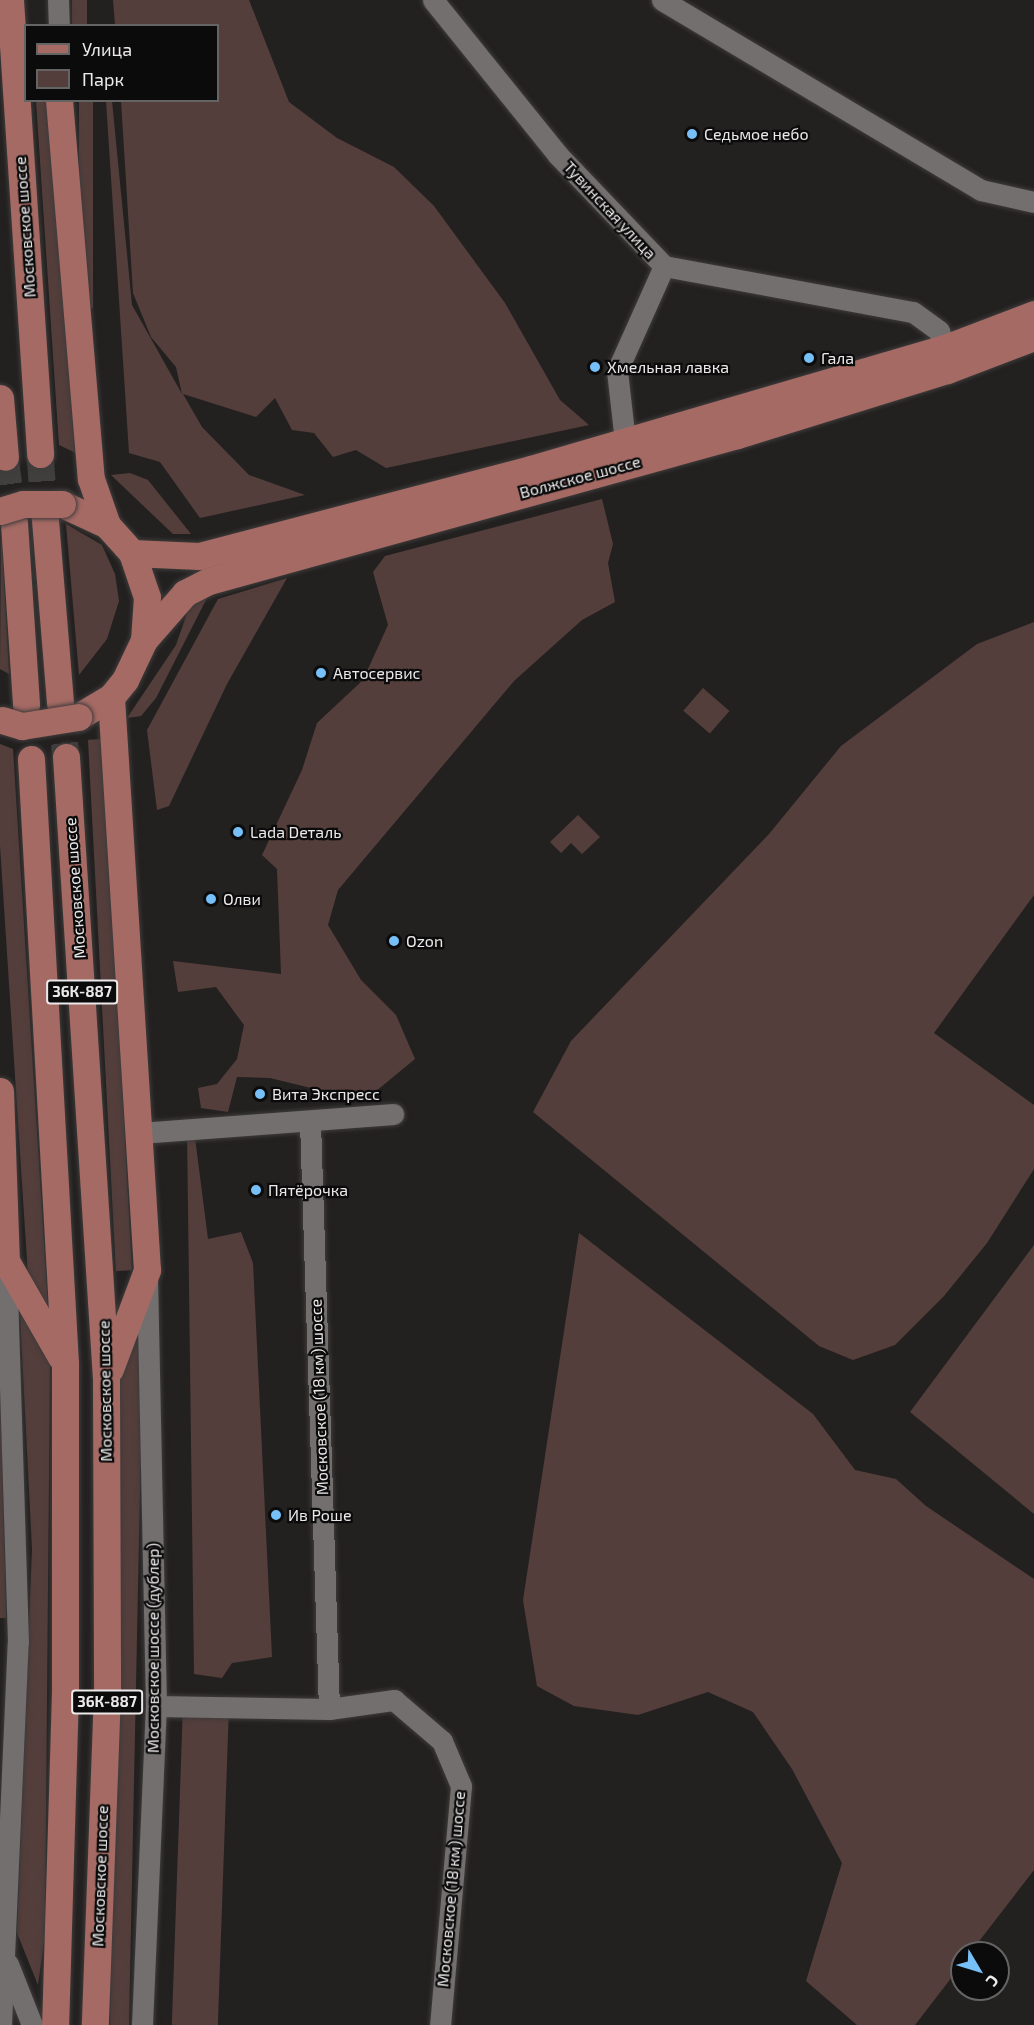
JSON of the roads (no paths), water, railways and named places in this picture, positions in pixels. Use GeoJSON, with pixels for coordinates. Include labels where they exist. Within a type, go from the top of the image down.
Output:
{"type":"FeatureCollection","features":[{"type":"Feature","properties":{"kind":"main road"},"geometry":{"type":"LineString","coordinates":[[10,3],[24,31]]}},
{"type":"Feature","properties":{"kind":"main road","name":"Московское шоссе"},"geometry":{"type":"LineString","coordinates":[[10,3],[40,454]]}},
{"type":"Feature","properties":{"kind":"main road"},"geometry":{"type":"LineString","coordinates":[[62,103],[91,479],[108,525],[132,552],[147,597],[144,640]]}},
{"type":"Feature","properties":{"kind":"main road","name":"Волжское шоссе"},"geometry":{"type":"LineString","coordinates":[[132,552],[199,556],[625,441],[945,348],[1034,314]]}},
{"type":"Feature","properties":{"kind":"main road","name":"Волжское шоссе"},"geometry":{"type":"LineString","coordinates":[[111,697],[144,640],[185,593],[209,581],[759,428],[1034,337]]}},
{"type":"Feature","properties":{"kind":"main road"},"geometry":{"type":"LineString","coordinates":[[0,398],[5,457]]}},
{"type":"Feature","properties":{"kind":"main road"},"geometry":{"type":"LineString","coordinates":[[26,705],[7,517],[23,504],[108,525]]}},
{"type":"Feature","properties":{"kind":"main road"},"geometry":{"type":"LineString","coordinates":[[53,512],[69,710]]}},
{"type":"Feature","properties":{"kind":"main road"},"geometry":{"type":"LineString","coordinates":[[1,719],[22,726],[111,697],[147,1270],[106,1379]]}},
{"type":"Feature","properties":{"kind":"main road","name":"Московское шоссе"},"geometry":{"type":"LineString","coordinates":[[66,757],[106,1379],[107,1692],[95,2025]]}},
{"type":"Feature","properties":{"kind":"main road","name":"36К-887"},"geometry":{"type":"LineString","coordinates":[[31,759],[65,1363],[65,1692],[55,2025]]}},
{"type":"Feature","properties":{"kind":"main road"},"geometry":{"type":"LineString","coordinates":[[0,1091],[6,1261],[65,1363]]}},
{"type":"Feature","properties":{"kind":"street"},"geometry":{"type":"LineString","coordinates":[[58,0],[59,24]]}},
{"type":"Feature","properties":{"kind":"street","name":"Тувинская улица"},"geometry":{"type":"LineString","coordinates":[[433,0],[558,155],[664,266],[913,312],[939,331],[945,348]]}},
{"type":"Feature","properties":{"kind":"street"},"geometry":{"type":"LineString","coordinates":[[662,0],[981,190],[1034,202]]}},
{"type":"Feature","properties":{"kind":"street"},"geometry":{"type":"LineString","coordinates":[[625,441],[617,371],[664,266]]}},
{"type":"Feature","properties":{"kind":"street"},"geometry":{"type":"LineString","coordinates":[[140,1134],[393,1114]]}},
{"type":"Feature","properties":{"kind":"street","name":"Московское (18 км) шоссе"},"geometry":{"type":"LineString","coordinates":[[310,1121],[329,1709]]}},
{"type":"Feature","properties":{"kind":"street"},"geometry":{"type":"LineString","coordinates":[[1,2025],[18,1642],[6,1261]]}},
{"type":"Feature","properties":{"kind":"street","name":"Московское шоссе (дублер)"},"geometry":{"type":"LineString","coordinates":[[142,2025],[156,1706],[147,1270]]}},
{"type":"Feature","properties":{"kind":"street","name":"Московское (18 км) шоссе"},"geometry":{"type":"LineString","coordinates":[[156,1706],[329,1709],[394,1700],[442,1741],[461,1786],[440,2025]]}},
{"type":"Feature","properties":{"kind":"street"},"geometry":{"type":"LineString","coordinates":[[5,1958],[32,2025]]}},
{"type":"Feature","properties":{"kind":"tunnel"},"geometry":{"type":"LineString","coordinates":[[40,454],[45,520]]}},
{"type":"Feature","properties":{"kind":"tunnel"},"geometry":{"type":"LineString","coordinates":[[5,457],[14,523]]}},
{"type":"Feature","properties":{"kind":"tunnel"},"geometry":{"type":"LineString","coordinates":[[60,702],[66,757]]}},
{"type":"Feature","properties":{"kind":"place","name":"Седьмое небо"},"geometry":{"type":"Point","coordinates":[692,134]}},
{"type":"Feature","properties":{"kind":"place","name":"Гала"},"geometry":{"type":"Point","coordinates":[809,358]}},
{"type":"Feature","properties":{"kind":"place","name":"Хмельная лавка"},"geometry":{"type":"Point","coordinates":[595,367]}},
{"type":"Feature","properties":{"kind":"place","name":"Автосервис"},"geometry":{"type":"Point","coordinates":[321,673]}},
{"type":"Feature","properties":{"kind":"place","name":"Lada Dеталь"},"geometry":{"type":"Point","coordinates":[238,832]}},
{"type":"Feature","properties":{"kind":"place","name":"Олви"},"geometry":{"type":"Point","coordinates":[211,899]}},
{"type":"Feature","properties":{"kind":"place","name":"Ozon"},"geometry":{"type":"Point","coordinates":[394,941]}},
{"type":"Feature","properties":{"kind":"place","name":"Вита Экспресс"},"geometry":{"type":"Point","coordinates":[260,1094]}},
{"type":"Feature","properties":{"kind":"place","name":"Пятёрочка"},"geometry":{"type":"Point","coordinates":[256,1190]}},
{"type":"Feature","properties":{"kind":"place","name":"Ив Роше"},"geometry":{"type":"Point","coordinates":[276,1515]}}]}
